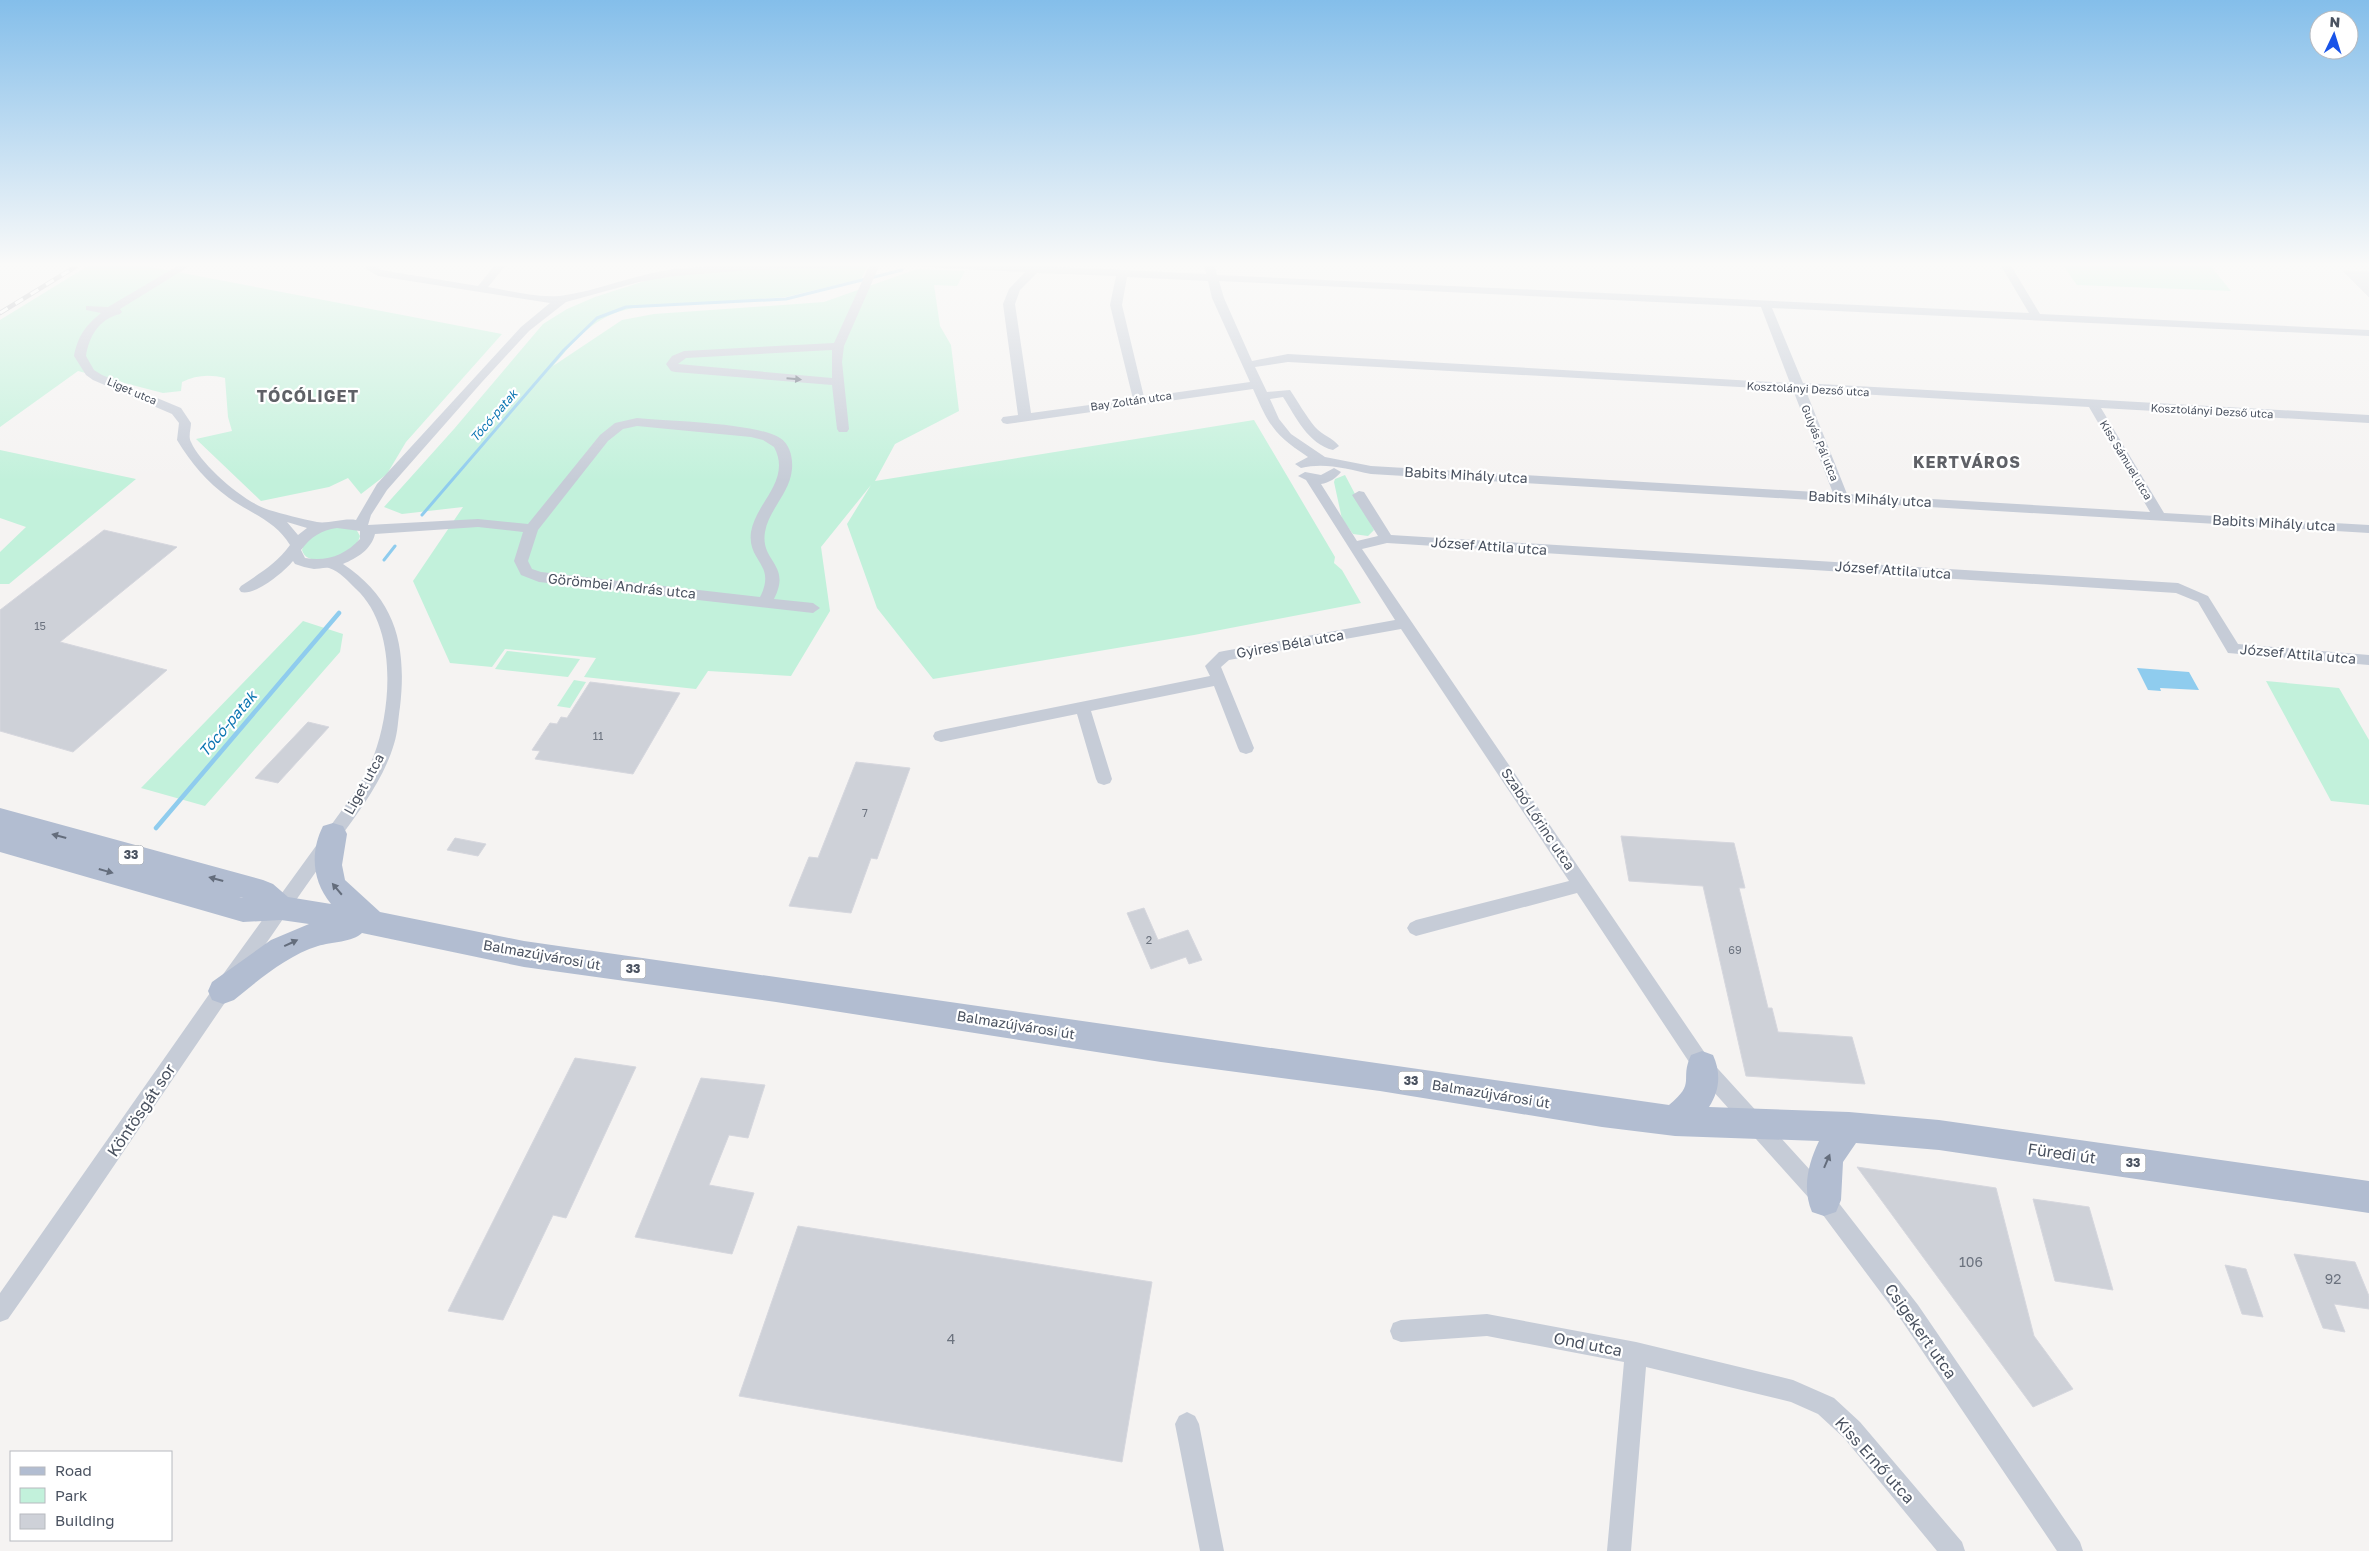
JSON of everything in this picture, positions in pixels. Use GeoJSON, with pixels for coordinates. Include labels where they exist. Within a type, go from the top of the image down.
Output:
{"type":"FeatureCollection","features":[{"type":"Feature","properties":{"kind":"main road","name":"33"},"geometry":{"type":"LineString","coordinates":[[0,819],[263,892],[281,908]]}},
{"type":"Feature","properties":{"kind":"main road"},"geometry":{"type":"LineString","coordinates":[[333,834],[327,858],[328,878],[337,890],[372,922]]}},
{"type":"Feature","properties":{"kind":"main road","name":"Balmazújvárosi út"},"geometry":{"type":"LineString","coordinates":[[0,841],[243,910],[281,908],[372,922],[564,960],[776,989],[1161,1048],[1380,1077],[1602,1112],[1675,1121],[1754,1124]]}},
{"type":"Feature","properties":{"kind":"main road"},"geometry":{"type":"LineString","coordinates":[[223,991],[289,943],[322,931],[372,922]]}},
{"type":"Feature","properties":{"kind":"main road"},"geometry":{"type":"LineString","coordinates":[[1675,1121],[1692,1106],[1703,1090],[1702,1065]]}},
{"type":"Feature","properties":{"kind":"main road","name":"Füredi út"},"geometry":{"type":"LineString","coordinates":[[1754,1124],[1849,1127],[1939,1136],[2369,1197]]}},
{"type":"Feature","properties":{"kind":"main road"},"geometry":{"type":"LineString","coordinates":[[1824,1200],[1822,1171],[1826,1161],[1849,1127]]}},
{"type":"Feature","properties":{"kind":"street","name":"Liget utca"},"geometry":{"type":"LineString","coordinates":[[85,336],[80,351],[84,364],[91,372],[105,380],[177,411],[185,423],[183,440],[207,473],[228,492],[258,509],[289,531],[300,561],[308,564]]}},
{"type":"Feature","properties":{"kind":"street"},"geometry":{"type":"LineString","coordinates":[[335,523],[382,486],[518,336]]}},
{"type":"Feature","properties":{"kind":"street"},"geometry":{"type":"LineString","coordinates":[[842,336],[838,346],[836,362],[843,429]]}},
{"type":"Feature","properties":{"kind":"street"},"geometry":{"type":"LineString","coordinates":[[1014,336],[1025,417]]}},
{"type":"Feature","properties":{"kind":"street"},"geometry":{"type":"LineString","coordinates":[[1123,336],[1138,400]]}},
{"type":"Feature","properties":{"kind":"street"},"geometry":{"type":"LineString","coordinates":[[1235,336],[1255,385],[1273,420],[1288,437],[1328,468]]}},
{"type":"Feature","properties":{"kind":"street","name":"Gulyás Pál utca"},"geometry":{"type":"LineString","coordinates":[[1778,336],[1842,498]]}},
{"type":"Feature","properties":{"kind":"street"},"geometry":{"type":"LineString","coordinates":[[838,346],[684,355],[676,358],[672,364],[675,368],[838,382]]}},
{"type":"Feature","properties":{"kind":"street","name":"Kosztolányi Dezső utca"},"geometry":{"type":"LineString","coordinates":[[1247,365],[1288,358],[2369,419]]}},
{"type":"Feature","properties":{"kind":"street","name":"Bay Zoltán utca"},"geometry":{"type":"LineString","coordinates":[[1007,420],[1255,385]]}},
{"type":"Feature","properties":{"kind":"street"},"geometry":{"type":"LineString","coordinates":[[1261,397],[1286,393],[1310,429],[1319,438],[1333,446]]}},
{"type":"Feature","properties":{"kind":"street","name":"Kiss Sámuel utca"},"geometry":{"type":"LineString","coordinates":[[2093,404],[2159,516]]}},
{"type":"Feature","properties":{"kind":"street","name":"Görömbei András utca"},"geometry":{"type":"LineString","coordinates":[[765,602],[774,581],[774,576],[761,555],[757,542],[759,530],[784,476],[782,447],[768,437],[637,422],[619,426],[604,438],[531,529],[522,561],[526,572],[538,577],[813,608]]}},
{"type":"Feature","properties":{"kind":"street"},"geometry":{"type":"LineString","coordinates":[[1288,437],[1301,464],[1309,459],[1328,468]]}},
{"type":"Feature","properties":{"kind":"street","name":"Szabó Lőrinc utca"},"geometry":{"type":"LineString","coordinates":[[1301,464],[1300,471],[1312,479],[1353,546],[1702,1065],[1754,1124]]}},
{"type":"Feature","properties":{"kind":"street","name":"Babits Mihály utca"},"geometry":{"type":"LineString","coordinates":[[1312,479],[1328,468],[1371,470],[2369,529]]}},
{"type":"Feature","properties":{"kind":"street","name":"Szabó Lőrinc utca"},"geometry":{"type":"LineString","coordinates":[[1328,468],[1330,508]]}},
{"type":"Feature","properties":{"kind":"street"},"geometry":{"type":"LineString","coordinates":[[363,537],[353,522],[335,523],[318,528],[308,533],[277,570],[246,589],[308,564],[331,563],[343,559],[363,537],[364,515],[382,486]]}},
{"type":"Feature","properties":{"kind":"street"},"geometry":{"type":"LineString","coordinates":[[1353,546],[1387,540],[1359,495]]}},
{"type":"Feature","properties":{"kind":"street","name":"Liget utca"},"geometry":{"type":"LineString","coordinates":[[258,509],[318,528]]}},
{"type":"Feature","properties":{"kind":"street"},"geometry":{"type":"LineString","coordinates":[[363,537],[478,523],[531,529]]}},
{"type":"Feature","properties":{"kind":"street","name":"Liget utca"},"geometry":{"type":"LineString","coordinates":[[363,537],[359,567],[366,589]]}},
{"type":"Feature","properties":{"kind":"street","name":"József Attila utca"},"geometry":{"type":"LineString","coordinates":[[1387,540],[2178,588],[2202,599],[2233,649],[2369,660]]}},
{"type":"Feature","properties":{"kind":"street","name":"Liget utca"},"geometry":{"type":"LineString","coordinates":[[281,908],[364,790],[386,744],[396,680],[396,654],[381,609],[366,589],[346,571],[331,563]]}},
{"type":"Feature","properties":{"kind":"street","name":"Gyires Béla utca"},"geometry":{"type":"LineString","coordinates":[[1246,748],[1213,666],[1224,656],[1405,623]]}},
{"type":"Feature","properties":{"kind":"street"},"geometry":{"type":"LineString","coordinates":[[941,736],[1083,709],[1218,680]]}},
{"type":"Feature","properties":{"kind":"street"},"geometry":{"type":"LineString","coordinates":[[1083,709],[1104,779]]}},
{"type":"Feature","properties":{"kind":"street"},"geometry":{"type":"LineString","coordinates":[[1416,928],[1582,885]]}},
{"type":"Feature","properties":{"kind":"street","name":"Köntösgát sor"},"geometry":{"type":"LineString","coordinates":[[0,1311],[120,1142],[281,908]]}},
{"type":"Feature","properties":{"kind":"street","name":"Csigekert utca"},"geometry":{"type":"LineString","coordinates":[[1754,1124],[1824,1200],[1910,1313],[2071,1551]]}},
{"type":"Feature","properties":{"kind":"street","name":"Ond utca"},"geometry":{"type":"LineString","coordinates":[[1401,1331],[1487,1325],[1636,1353],[1619,1551]]}},
{"type":"Feature","properties":{"kind":"street","name":"Kiss Ernő utca"},"geometry":{"type":"LineString","coordinates":[[1636,1353],[1793,1391],[1826,1406],[1852,1430],[1953,1551]]}},
{"type":"Feature","properties":{"kind":"street"},"geometry":{"type":"LineString","coordinates":[[1187,1424],[1212,1551]]}},
{"type":"Feature","properties":{"kind":"green space"},"geometry":{"type":"Polygon","coordinates":[[[0,336],[500,336],[406,442],[387,474],[361,494],[348,478],[329,487],[261,501],[196,439],[232,431],[228,417],[225,378],[208,376],[192,378],[182,382],[181,391],[163,393],[78,371],[0,427],[0,336]]]}},
{"type":"Feature","properties":{"kind":"green space"},"geometry":{"type":"Polygon","coordinates":[[[533,336],[580,336],[553,366],[597,336],[946,336],[951,345],[959,411],[895,444],[875,481],[1254,420],[1335,557],[1334,563],[1342,570],[1361,603],[1194,635],[933,679],[877,608],[847,524],[871,485],[821,547],[830,611],[791,676],[708,671],[696,689],[584,677],[596,658],[505,649],[492,667],[450,663],[413,581],[463,507],[402,514],[384,507],[454,429],[533,336]]]}},
{"type":"Feature","properties":{"kind":"green space"},"geometry":{"type":"Polygon","coordinates":[[[0,450],[136,479],[9,584],[0,584],[0,552],[26,527],[0,518],[0,450]]]}},
{"type":"Feature","properties":{"kind":"green space"},"geometry":{"type":"Polygon","coordinates":[[[1345,475],[1374,530],[1368,536],[1353,534],[1342,519],[1334,482],[1335,479],[1345,475]]]}},
{"type":"Feature","properties":{"kind":"green space"},"geometry":{"type":"Polygon","coordinates":[[[332,527],[356,529],[360,536],[357,543],[351,549],[332,558],[313,560],[306,556],[302,550],[307,541],[314,535],[332,527]]]}},
{"type":"Feature","properties":{"kind":"green space"},"geometry":{"type":"Polygon","coordinates":[[[303,621],[343,634],[340,652],[205,806],[141,788],[303,621]]]}},
{"type":"Feature","properties":{"kind":"green space"},"geometry":{"type":"Polygon","coordinates":[[[507,651],[580,659],[568,677],[495,669],[507,651]]]}},
{"type":"Feature","properties":{"kind":"green space"},"geometry":{"type":"Polygon","coordinates":[[[574,680],[586,682],[570,708],[557,706],[574,680]]]}},
{"type":"Feature","properties":{"kind":"green space"},"geometry":{"type":"Polygon","coordinates":[[[2266,681],[2339,688],[2369,740],[2369,805],[2331,801],[2266,681]]]}},
{"type":"Feature","properties":{"kind":"water"},"geometry":{"type":"Polygon","coordinates":[[[2137,668],[2189,672],[2199,690],[2160,688],[2161,691],[2148,690],[2137,668]]]}},
{"type":"Feature","properties":{"kind":"building"},"geometry":{"type":"Polygon","coordinates":[[[104,530],[177,547],[60,642],[167,670],[73,752],[0,731],[0,610],[104,530]]]}},
{"type":"Feature","properties":{"kind":"building"},"geometry":{"type":"Polygon","coordinates":[[[590,682],[680,693],[633,774],[535,759],[540,751],[532,750],[550,723],[557,724],[561,717],[567,718],[590,682]]]}},
{"type":"Feature","properties":{"kind":"building"},"geometry":{"type":"Polygon","coordinates":[[[308,722],[329,727],[278,783],[255,778],[308,722]]]}},
{"type":"Feature","properties":{"kind":"building"},"geometry":{"type":"Polygon","coordinates":[[[856,762],[910,768],[877,859],[871,858],[851,913],[789,906],[809,857],[818,858],[856,762]]]}},
{"type":"Feature","properties":{"kind":"building"},"geometry":{"type":"Polygon","coordinates":[[[1621,836],[1734,843],[1745,888],[1739,888],[1768,1008],[1772,1008],[1778,1032],[1852,1037],[1865,1084],[1746,1076],[1703,886],[1629,881],[1621,836]]]}},
{"type":"Feature","properties":{"kind":"building"},"geometry":{"type":"Polygon","coordinates":[[[455,838],[486,844],[478,856],[447,850],[455,838]]]}},
{"type":"Feature","properties":{"kind":"building"},"geometry":{"type":"Polygon","coordinates":[[[1144,908],[1158,940],[1188,930],[1202,960],[1189,964],[1186,957],[1151,969],[1127,913],[1144,908]]]}},
{"type":"Feature","properties":{"kind":"building"},"geometry":{"type":"Polygon","coordinates":[[[575,1058],[636,1067],[566,1218],[553,1215],[503,1320],[448,1311],[575,1058]]]}},
{"type":"Feature","properties":{"kind":"building"},"geometry":{"type":"Polygon","coordinates":[[[701,1078],[765,1085],[748,1138],[729,1135],[709,1185],[754,1193],[732,1254],[635,1237],[701,1078]]]}},
{"type":"Feature","properties":{"kind":"building"},"geometry":{"type":"Polygon","coordinates":[[[1857,1167],[1996,1188],[2034,1336],[2073,1389],[2033,1407],[1857,1167]]]}},
{"type":"Feature","properties":{"kind":"building"},"geometry":{"type":"Polygon","coordinates":[[[2033,1199],[2089,1207],[2113,1290],[2055,1281],[2033,1199]]]}},
{"type":"Feature","properties":{"kind":"building"},"geometry":{"type":"Polygon","coordinates":[[[798,1226],[1152,1282],[1122,1462],[739,1396],[798,1226]]]}},
{"type":"Feature","properties":{"kind":"building"},"geometry":{"type":"Polygon","coordinates":[[[2294,1254],[2355,1262],[2369,1296],[2369,1309],[2334,1304],[2345,1332],[2323,1328],[2294,1254]]]}},
{"type":"Feature","properties":{"kind":"building"},"geometry":{"type":"Polygon","coordinates":[[[2225,1265],[2246,1269],[2263,1317],[2242,1314],[2225,1265]]]}},
{"type":"Feature","properties":{"kind":"waterway","name":"Tócó-patak"},"geometry":{"type":"LineString","coordinates":[[422,515],[564,350],[578,336]]}},
{"type":"Feature","properties":{"kind":"waterway","name":"Tócó-patak"},"geometry":{"type":"LineString","coordinates":[[384,560],[395,546]]}},
{"type":"Feature","properties":{"kind":"waterway","name":"Tócó-patak"},"geometry":{"type":"LineString","coordinates":[[156,828],[339,613]]}},
{"type":"Feature","properties":{"kind":"district","name":"TÓCÓLIGET"},"geometry":{"type":"Point","coordinates":[308,396]}},
{"type":"Feature","properties":{"kind":"district","name":"KERTVÁROS"},"geometry":{"type":"Point","coordinates":[1967,462]}}]}
